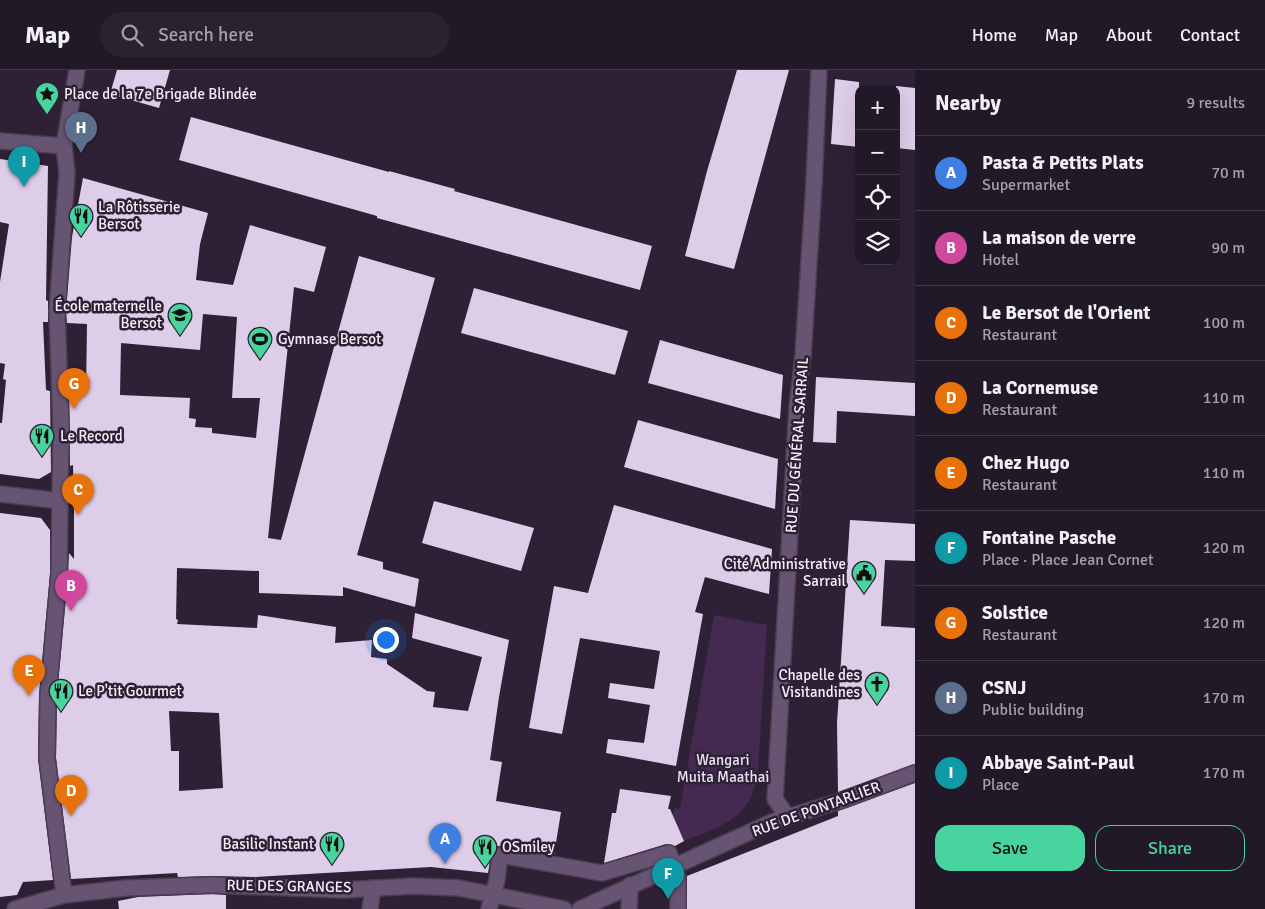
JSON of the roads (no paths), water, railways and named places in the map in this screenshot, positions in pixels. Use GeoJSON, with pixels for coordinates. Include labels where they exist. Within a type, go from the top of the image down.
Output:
{"type":"FeatureCollection","features":[{"type":"Feature","properties":{"kind":"street"},"geometry":{"type":"LineString","coordinates":[[64,895],[47,758],[48,696],[59,574],[61,427],[58,311],[67,172],[64,146],[77,70]]}},
{"type":"Feature","properties":{"kind":"street","name":"RUE DU GÉNÉRAL SARRAIL"},"geometry":{"type":"LineString","coordinates":[[787,816],[775,799],[797,408],[803,356],[814,183],[819,70]]}},
{"type":"Feature","properties":{"kind":"street"},"geometry":{"type":"LineString","coordinates":[[0,141],[64,146]]}},
{"type":"Feature","properties":{"kind":"street"},"geometry":{"type":"LineString","coordinates":[[0,494],[61,501]]}},
{"type":"Feature","properties":{"kind":"street","name":"RUE DE PONTARLIER"},"geometry":{"type":"LineString","coordinates":[[580,909],[787,816],[843,800],[915,773]]}},
{"type":"Feature","properties":{"kind":"street"},"geometry":{"type":"LineString","coordinates":[[489,909],[500,855],[602,873],[670,853],[678,878],[678,909]]}},
{"type":"Feature","properties":{"kind":"street","name":"RUE DES GRANGES"},"geometry":{"type":"LineString","coordinates":[[15,909],[64,895],[126,888],[212,884],[344,890],[414,886],[460,888],[564,909]]}},
{"type":"Feature","properties":{"kind":"street"},"geometry":{"type":"LineString","coordinates":[[629,909],[630,885]]}},
{"type":"Feature","properties":{"kind":"street"},"geometry":{"type":"LineString","coordinates":[[370,909],[373,888]]}},
{"type":"Feature","properties":{"kind":"place","name":"Place de la 7e Brigade Blindée"},"geometry":{"type":"Point","coordinates":[47,115]}},
{"type":"Feature","properties":{"kind":"place","name":"CSNJ"},"geometry":{"type":"Point","coordinates":[81,153]}},
{"type":"Feature","properties":{"kind":"place","name":"Abbaye Saint-Paul"},"geometry":{"type":"Point","coordinates":[24,187]}},
{"type":"Feature","properties":{"kind":"place","name":"La Rôtisserie Bersot"},"geometry":{"type":"Point","coordinates":[81,237]}},
{"type":"Feature","properties":{"kind":"place","name":"École maternelle Bersot"},"geometry":{"type":"Point","coordinates":[180,336]}},
{"type":"Feature","properties":{"kind":"place","name":"Gymnase Bersot"},"geometry":{"type":"Point","coordinates":[260,360]}},
{"type":"Feature","properties":{"kind":"place","name":"Solstice"},"geometry":{"type":"Point","coordinates":[74,409]}},
{"type":"Feature","properties":{"kind":"place","name":"Le Record"},"geometry":{"type":"Point","coordinates":[42,457]}},
{"type":"Feature","properties":{"kind":"place","name":"Le Bersot de l'Orient"},"geometry":{"type":"Point","coordinates":[78,515]}},
{"type":"Feature","properties":{"kind":"place","name":"Cité Administrative Sarrail"},"geometry":{"type":"Point","coordinates":[864,594]}},
{"type":"Feature","properties":{"kind":"place","name":"La maison de verre"},"geometry":{"type":"Point","coordinates":[71,611]}},
{"type":"Feature","properties":{"kind":"place","name":"Chez Hugo"},"geometry":{"type":"Point","coordinates":[29,696]}},
{"type":"Feature","properties":{"kind":"place","name":"Chapelle des Visitandines"},"geometry":{"type":"Point","coordinates":[877,705]}},
{"type":"Feature","properties":{"kind":"place","name":"Le P'tit Gourmet"},"geometry":{"type":"Point","coordinates":[61,712]}},
{"type":"Feature","properties":{"kind":"place","name":"La Cornemuse"},"geometry":{"type":"Point","coordinates":[71,816]}},
{"type":"Feature","properties":{"kind":"place","name":"Pasta & Petits Plats"},"geometry":{"type":"Point","coordinates":[445,864]}},
{"type":"Feature","properties":{"kind":"place","name":"Basilic Instant"},"geometry":{"type":"Point","coordinates":[332,865]}},
{"type":"Feature","properties":{"kind":"place","name":"OSmiley"},"geometry":{"type":"Point","coordinates":[485,868]}},
{"type":"Feature","properties":{"kind":"place","name":"Fontaine Pasche"},"geometry":{"type":"Point","coordinates":[668,899]}},
{"type":"Feature","properties":{"kind":"park label","name":"Wangari Muita Maathai"},"geometry":{"type":"Point","coordinates":[723,768]}}]}
